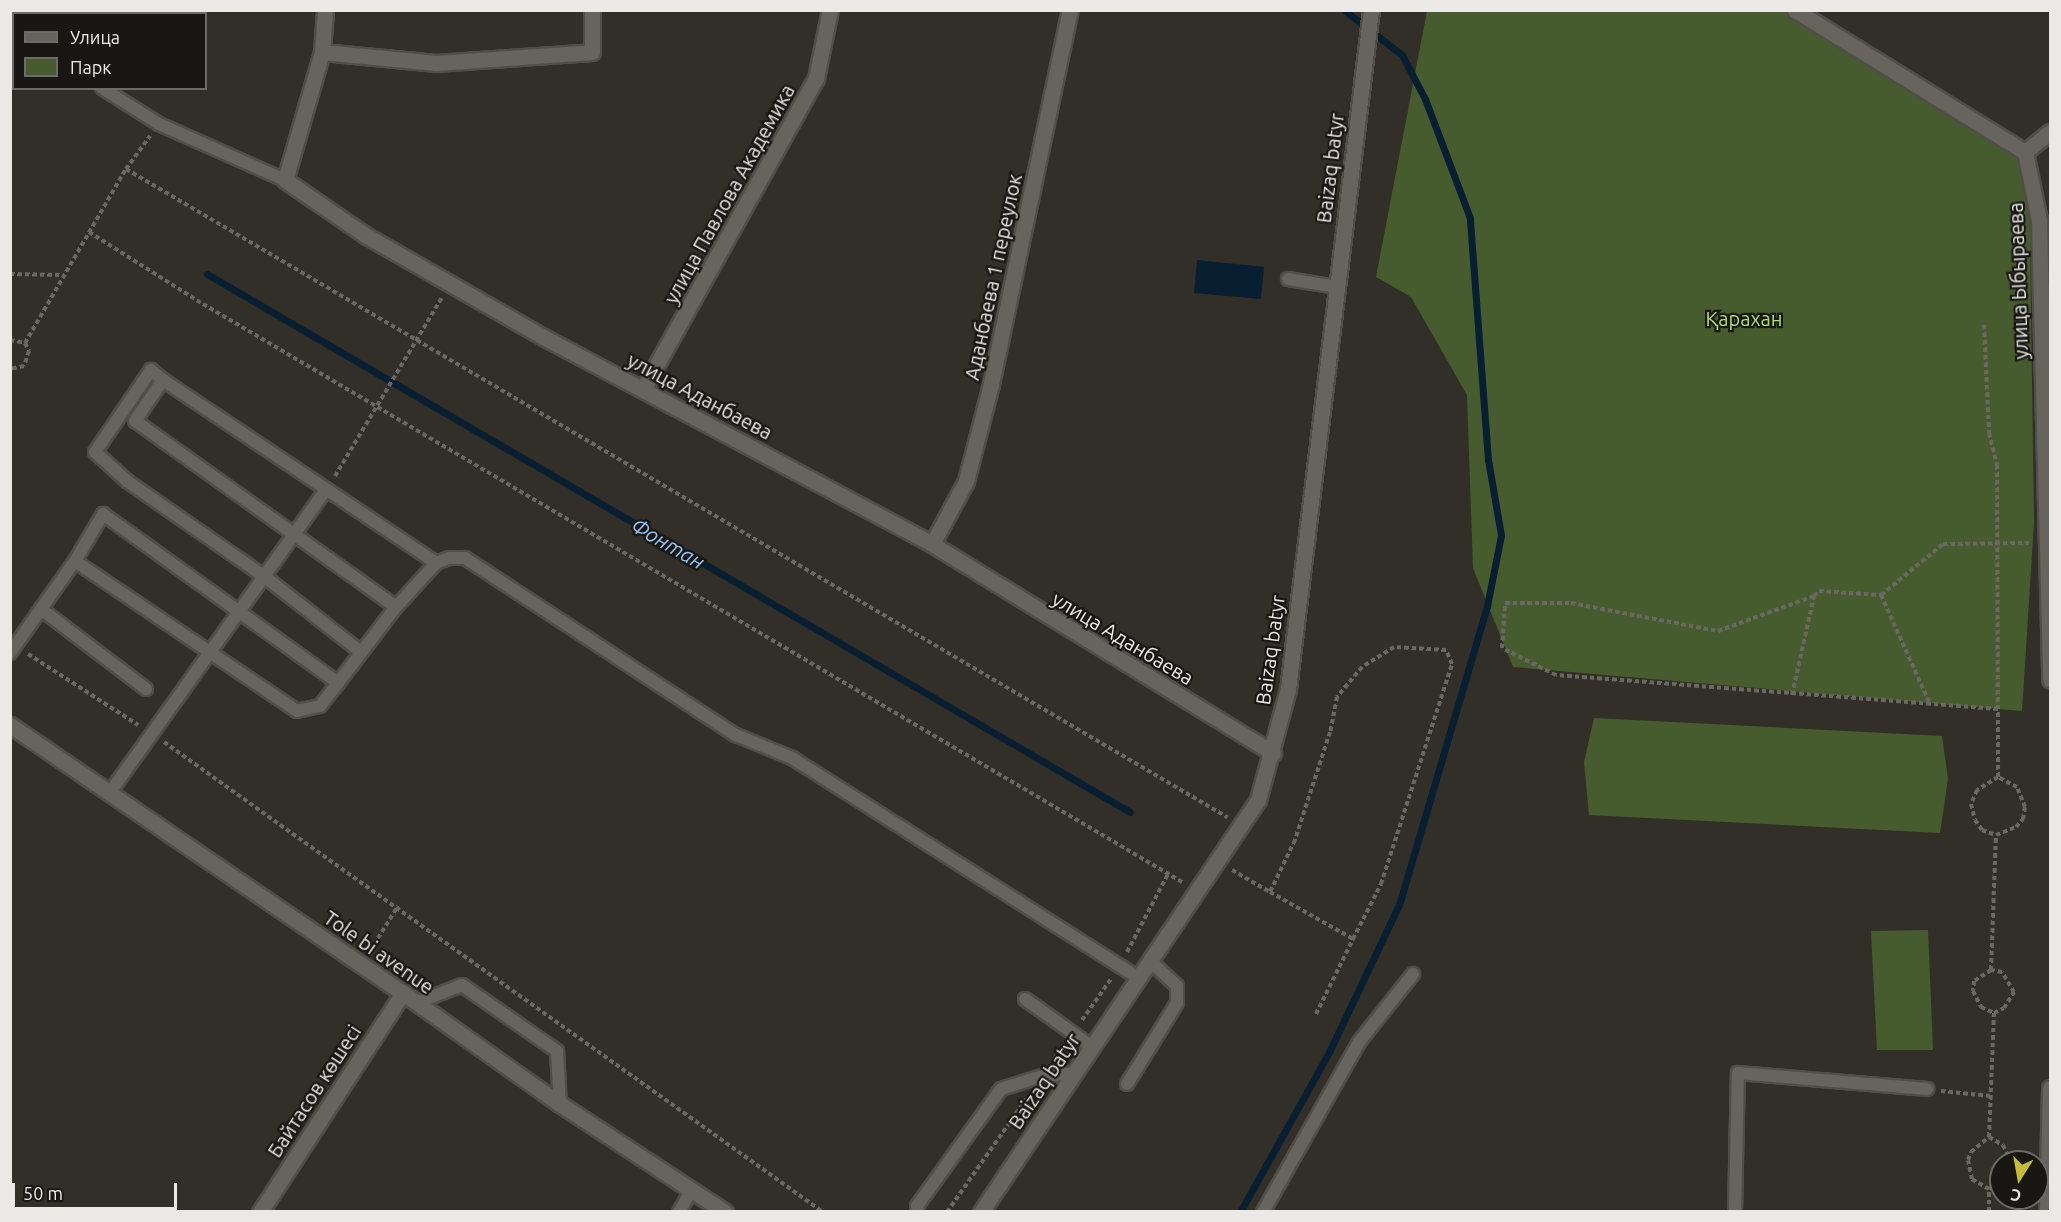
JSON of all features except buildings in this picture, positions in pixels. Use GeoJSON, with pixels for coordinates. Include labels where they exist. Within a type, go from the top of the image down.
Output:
{"type":"FeatureCollection","features":[{"type":"Feature","properties":{"kind":"street"},"geometry":{"type":"LineString","coordinates":[[285,180],[322,52],[325,10]]}},
{"type":"Feature","properties":{"kind":"street"},"geometry":{"type":"LineString","coordinates":[[322,52],[436,63],[592,52],[592,10]]}},
{"type":"Feature","properties":{"kind":"street","name":"улица Павлова Академика"},"geometry":{"type":"LineString","coordinates":[[643,389],[816,78],[830,10]]}},
{"type":"Feature","properties":{"kind":"street","name":"Аданбаева 1 переулок"},"geometry":{"type":"LineString","coordinates":[[932,544],[969,470],[996,361],[1070,10]]}},
{"type":"Feature","properties":{"kind":"street","name":"Baizaq batyr"},"geometry":{"type":"LineString","coordinates":[[981,1212],[1243,826],[1258,800],[1273,753],[1288,689],[1371,10]]}},
{"type":"Feature","properties":{"kind":"street"},"geometry":{"type":"LineString","coordinates":[[1794,10],[2025,152],[2050,132]]}},
{"type":"Feature","properties":{"kind":"street","name":"улица Ыбыраева"},"geometry":{"type":"LineString","coordinates":[[2025,152],[2039,220],[2048,503],[2050,680]]}},
{"type":"Feature","properties":{"kind":"street","name":"улица Аданбаева"},"geometry":{"type":"LineString","coordinates":[[285,180],[365,235],[450,283],[932,544],[1273,753]]}},
{"type":"Feature","properties":{"kind":"street"},"geometry":{"type":"LineString","coordinates":[[2039,220],[2050,236]]}},
{"type":"Feature","properties":{"kind":"street","name":"Tole bi avenue"},"geometry":{"type":"LineString","coordinates":[[10,725],[111,791],[560,1104],[724,1212]]}},
{"type":"Feature","properties":{"kind":"street","name":"Байтасов көшесі"},"geometry":{"type":"LineString","coordinates":[[260,1212],[410,998]]}},
{"type":"Feature","properties":{"kind":"street"},"geometry":{"type":"LineString","coordinates":[[2047,1212],[2050,1088]]}},
{"type":"Feature","properties":{"kind":"lane","name":"улица Аданбаева"},"geometry":{"type":"LineString","coordinates":[[105,90],[159,124],[285,180]]}},
{"type":"Feature","properties":{"kind":"lane"},"geometry":{"type":"LineString","coordinates":[[1288,279],[1337,287]]}},
{"type":"Feature","properties":{"kind":"lane"},"geometry":{"type":"LineString","coordinates":[[361,652],[265,577],[127,481],[95,452],[151,370],[436,563]]}},
{"type":"Feature","properties":{"kind":"lane"},"geometry":{"type":"LineString","coordinates":[[164,380],[135,421],[396,607]]}},
{"type":"Feature","properties":{"kind":"lane"},"geometry":{"type":"LineString","coordinates":[[111,791],[238,612],[295,537],[326,490]]}},
{"type":"Feature","properties":{"kind":"lane"},"geometry":{"type":"LineString","coordinates":[[13,650],[75,561],[103,514],[338,683]]}},
{"type":"Feature","properties":{"kind":"lane"},"geometry":{"type":"LineString","coordinates":[[75,561],[208,654],[297,711],[320,706],[396,607],[436,563],[449,558],[465,558],[736,735],[792,758],[1138,978]]}},
{"type":"Feature","properties":{"kind":"lane"},"geometry":{"type":"LineString","coordinates":[[41,609],[146,689]]}},
{"type":"Feature","properties":{"kind":"lane"},"geometry":{"type":"LineString","coordinates":[[1127,1084],[1177,1004],[1177,986],[1150,961]]}},
{"type":"Feature","properties":{"kind":"lane"},"geometry":{"type":"LineString","coordinates":[[1263,1212],[1359,1042],[1413,974]]}},
{"type":"Feature","properties":{"kind":"lane"},"geometry":{"type":"LineString","coordinates":[[410,998],[462,985],[557,1051],[560,1104]]}},
{"type":"Feature","properties":{"kind":"lane"},"geometry":{"type":"LineString","coordinates":[[1025,999],[1092,1047]]}},
{"type":"Feature","properties":{"kind":"lane"},"geometry":{"type":"LineString","coordinates":[[918,1212],[917,1206],[1001,1089],[1042,1076],[1075,1073]]}},
{"type":"Feature","properties":{"kind":"lane"},"geometry":{"type":"LineString","coordinates":[[1735,1212],[1738,1073],[1927,1089]]}},
{"type":"Feature","properties":{"kind":"lane"},"geometry":{"type":"LineString","coordinates":[[679,1212],[691,1191]]}},
{"type":"Feature","properties":{"kind":"path"},"geometry":{"type":"LineString","coordinates":[[10,369],[24,366],[28,359],[25,343],[126,170],[159,124]]}},
{"type":"Feature","properties":{"kind":"path"},"geometry":{"type":"LineString","coordinates":[[126,170],[1243,826]]}},
{"type":"Feature","properties":{"kind":"path"},"geometry":{"type":"LineString","coordinates":[[89,232],[378,407],[1198,891]]}},
{"type":"Feature","properties":{"kind":"path"},"geometry":{"type":"LineString","coordinates":[[10,274],[63,275]]}},
{"type":"Feature","properties":{"kind":"path"},"geometry":{"type":"LineString","coordinates":[[326,490],[378,407],[450,283]]}},
{"type":"Feature","properties":{"kind":"path"},"geometry":{"type":"LineString","coordinates":[[1984,325],[1989,433],[1997,465],[1998,777]]}},
{"type":"Feature","properties":{"kind":"path"},"geometry":{"type":"LineString","coordinates":[[10,340],[25,343]]}},
{"type":"Feature","properties":{"kind":"path"},"geometry":{"type":"LineString","coordinates":[[1998,709],[1792,695],[1556,675],[1502,648],[1505,603],[1571,603],[1718,631],[1814,596],[1820,591],[1835,590],[1881,595],[1942,544],[1999,546],[2040,542]]}},
{"type":"Feature","properties":{"kind":"path"},"geometry":{"type":"LineString","coordinates":[[1881,595],[1930,704]]}},
{"type":"Feature","properties":{"kind":"path"},"geometry":{"type":"LineString","coordinates":[[1792,695],[1814,596]]}},
{"type":"Feature","properties":{"kind":"path"},"geometry":{"type":"LineString","coordinates":[[1270,892],[1295,840],[1330,732],[1336,698],[1362,667],[1394,647],[1446,650],[1452,664],[1381,884],[1316,1014]]}},
{"type":"Feature","properties":{"kind":"path"},"geometry":{"type":"LineString","coordinates":[[13,650],[194,760],[823,1212]]}},
{"type":"Feature","properties":{"kind":"path"},"geometry":{"type":"LineString","coordinates":[[1998,777],[2017,787],[2025,807],[2016,827],[1996,835],[1982,830],[1975,820],[1971,804],[1977,790],[1998,777]]}},
{"type":"Feature","properties":{"kind":"path"},"geometry":{"type":"LineString","coordinates":[[1991,970],[1996,835]]}},
{"type":"Feature","properties":{"kind":"path"},"geometry":{"type":"LineString","coordinates":[[1218,862],[1353,939]]}},
{"type":"Feature","properties":{"kind":"path"},"geometry":{"type":"LineString","coordinates":[[361,965],[398,906]]}},
{"type":"Feature","properties":{"kind":"path"},"geometry":{"type":"LineString","coordinates":[[1991,970],[2002,972],[2014,992],[2004,1008],[1994,1012],[1981,1007],[1973,991],[1974,981],[1991,970]]}},
{"type":"Feature","properties":{"kind":"path"},"geometry":{"type":"LineString","coordinates":[[1989,1189],[1972,1179],[1968,1160],[1971,1152],[1989,1137],[1994,1012]]}},
{"type":"Feature","properties":{"kind":"path"},"geometry":{"type":"LineString","coordinates":[[1927,1089],[1991,1096]]}},
{"type":"Feature","properties":{"kind":"path"},"geometry":{"type":"LineString","coordinates":[[1989,1137],[2003,1145],[2005,1150]]}},
{"type":"Feature","properties":{"kind":"green space","name":"Қарахан"},"geometry":{"type":"Polygon","coordinates":[[[1427,11],[1805,11],[2029,167],[2034,523],[2022,711],[1513,667],[1473,568],[1467,395],[1411,297],[1376,277],[1427,11]]]}},
{"type":"Feature","properties":{"kind":"green space"},"geometry":{"type":"Polygon","coordinates":[[[1594,718],[1942,736],[1948,779],[1940,833],[1589,815],[1584,762],[1594,718]]]}},
{"type":"Feature","properties":{"kind":"green space"},"geometry":{"type":"Polygon","coordinates":[[[1928,930],[1933,1050],[1877,1050],[1871,931],[1928,930]]]}},
{"type":"Feature","properties":{"kind":"water"},"geometry":{"type":"Polygon","coordinates":[[[1197,260],[1264,267],[1261,299],[1194,293],[1197,260]]]}},
{"type":"Feature","properties":{"kind":"waterway"},"geometry":{"type":"LineString","coordinates":[[1240,1212],[1330,1050],[1399,905],[1487,606],[1501,535],[1488,460],[1470,218],[1425,99],[1402,55],[1344,10]]}},
{"type":"Feature","properties":{"kind":"waterway","name":"Фонтан"},"geometry":{"type":"LineString","coordinates":[[207,274],[1130,812]]}}]}
